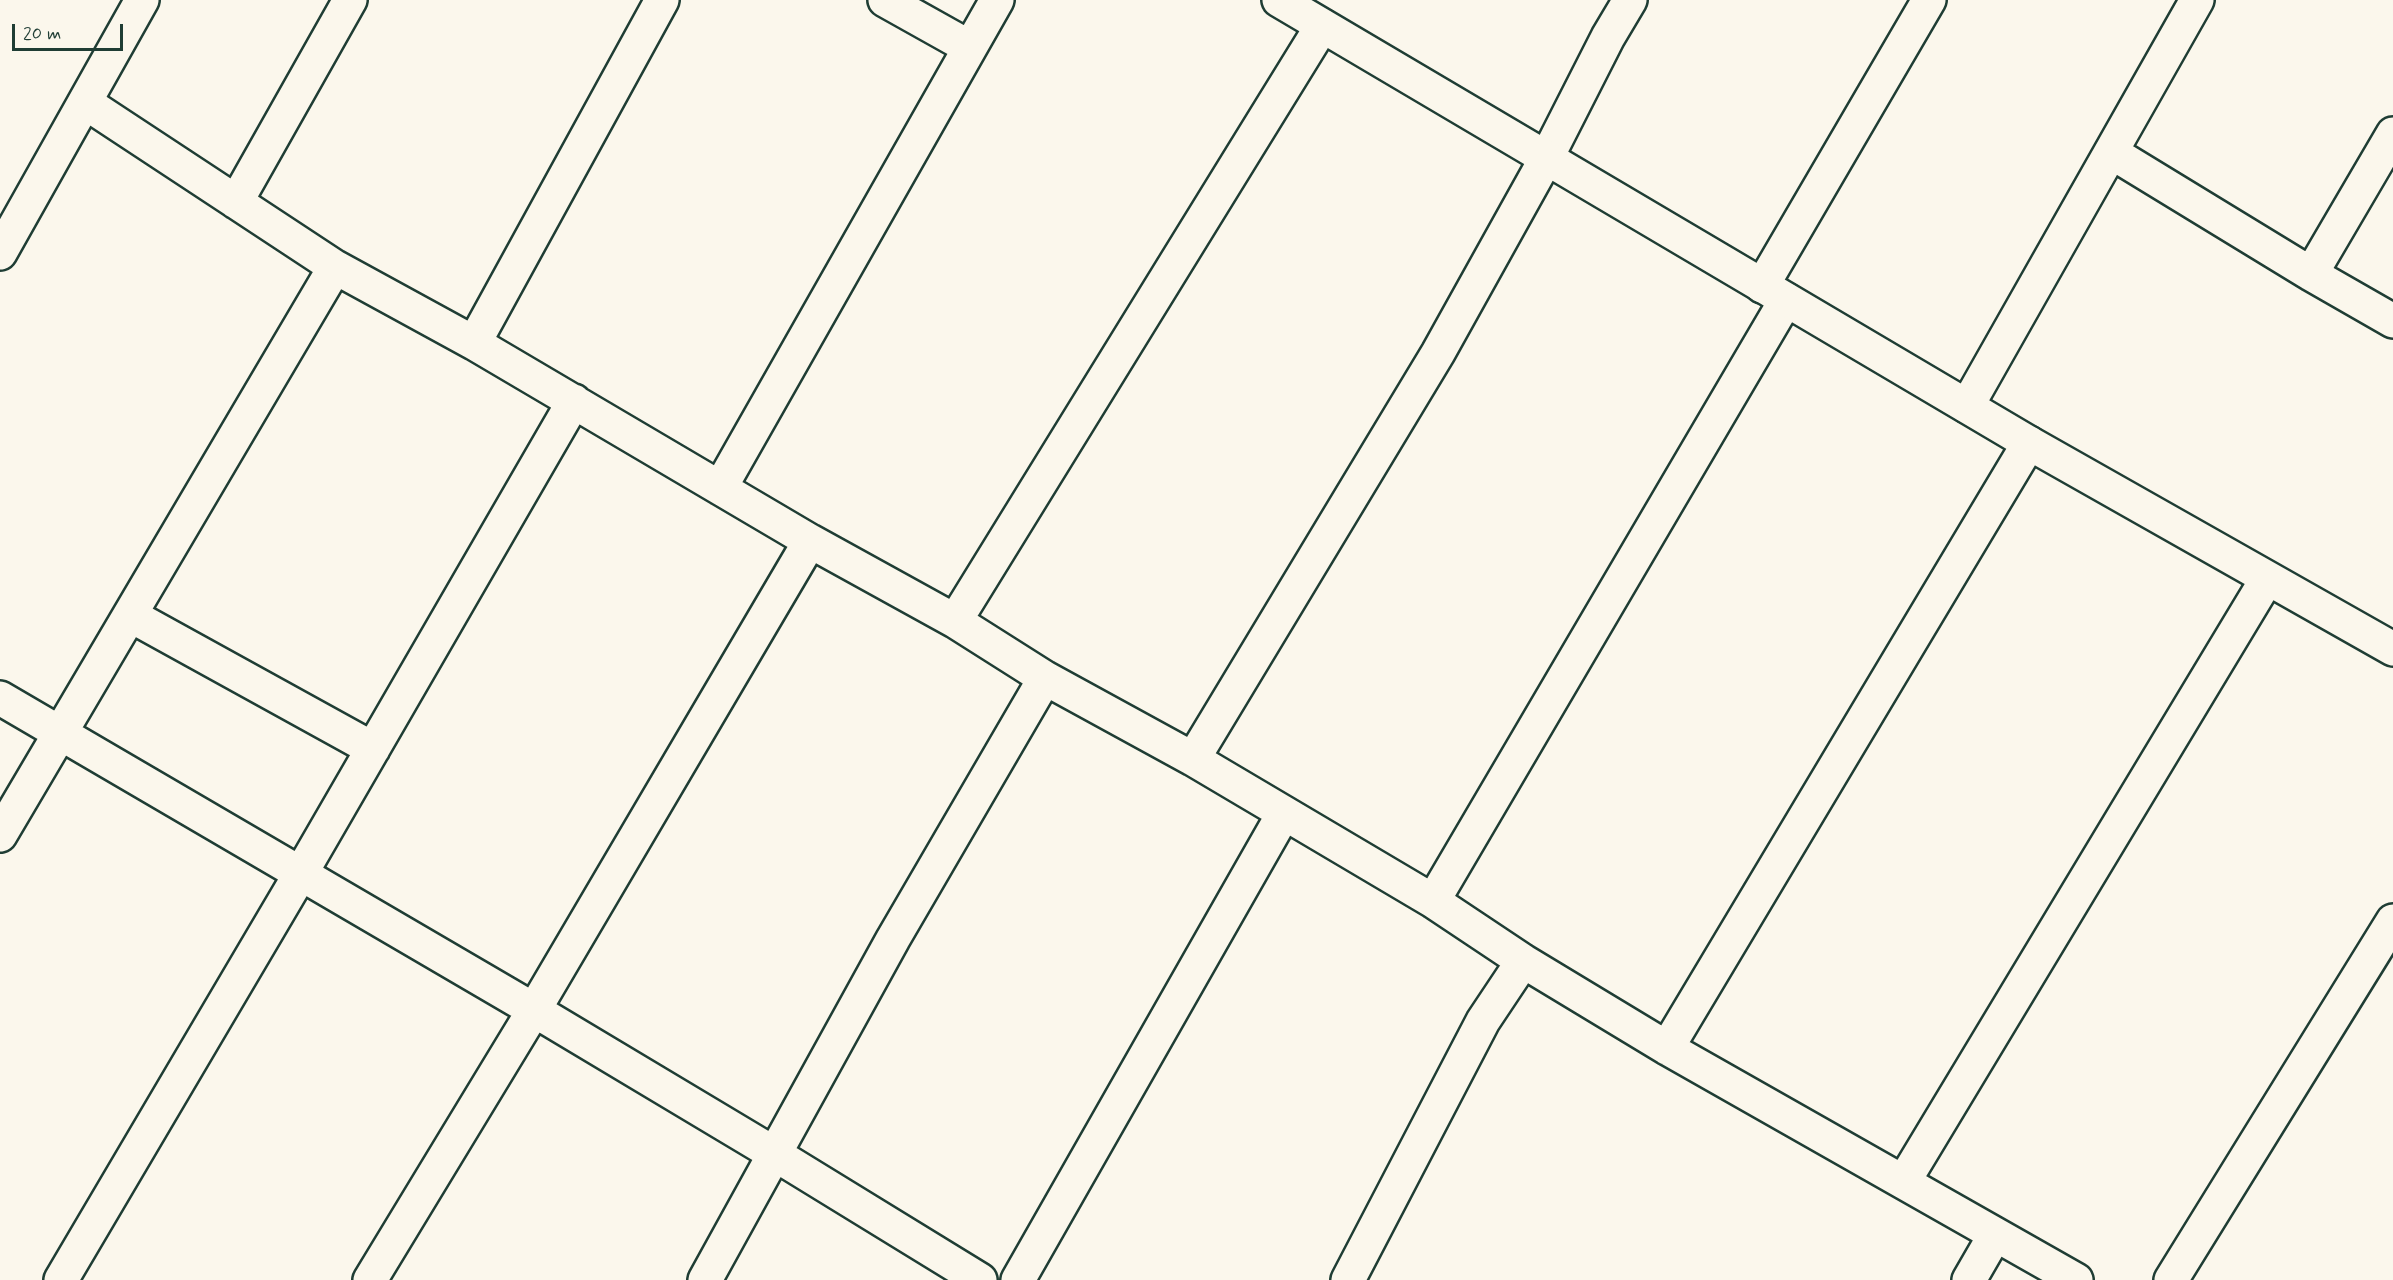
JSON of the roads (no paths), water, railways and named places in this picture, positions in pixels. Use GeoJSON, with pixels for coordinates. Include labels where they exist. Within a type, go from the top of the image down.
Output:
{"type":"FeatureCollection","features":[{"type":"Feature","properties":{"kind":"street"},"geometry":{"type":"LineString","coordinates":[[0,253],[142,0]]}},
{"type":"Feature","properties":{"kind":"street"},"geometry":{"type":"LineString","coordinates":[[236,202],[350,0]]}},
{"type":"Feature","properties":{"kind":"street"},"geometry":{"type":"LineString","coordinates":[[474,343],[663,0]]}},
{"type":"Feature","properties":{"kind":"street"},"geometry":{"type":"LineString","coordinates":[[885,0],[969,47]]}},
{"type":"Feature","properties":{"kind":"street"},"geometry":{"type":"LineString","coordinates":[[720,488],[997,0]]}},
{"type":"Feature","properties":{"kind":"street"},"geometry":{"type":"LineString","coordinates":[[1279,0],[2029,443],[2393,650]]}},
{"type":"Feature","properties":{"kind":"street"},"geometry":{"type":"LineString","coordinates":[[1193,759],[1438,353],[1547,157],[1608,37],[1630,0]]}},
{"type":"Feature","properties":{"kind":"street"},"geometry":{"type":"LineString","coordinates":[[1433,901],[1774,293],[1929,0]]}},
{"type":"Feature","properties":{"kind":"street"},"geometry":{"type":"LineString","coordinates":[[1967,406],[2197,0]]}},
{"type":"Feature","properties":{"kind":"street"},"geometry":{"type":"LineString","coordinates":[[955,621],[1322,26]]}},
{"type":"Feature","properties":{"kind":"street"},"geometry":{"type":"LineString","coordinates":[[86,103],[335,267],[474,343],[810,541],[955,621],[1045,678],[1193,759],[1433,901],[1522,961],[1667,1048],[2076,1280]]}},
{"type":"Feature","properties":{"kind":"street"},"geometry":{"type":"LineString","coordinates":[[2311,274],[2393,134]]}},
{"type":"Feature","properties":{"kind":"street"},"geometry":{"type":"LineString","coordinates":[[2111,153],[2393,321]]}},
{"type":"Feature","properties":{"kind":"street"},"geometry":{"type":"LineString","coordinates":[[0,835],[335,267]]}},
{"type":"Feature","properties":{"kind":"street"},"geometry":{"type":"LineString","coordinates":[[60,1280],[301,873],[574,401]]}},
{"type":"Feature","properties":{"kind":"street"},"geometry":{"type":"LineString","coordinates":[[1667,1048],[2029,443]]}},
{"type":"Feature","properties":{"kind":"street"},"geometry":{"type":"LineString","coordinates":[[370,1280],[534,1010],[810,541]]}},
{"type":"Feature","properties":{"kind":"street"},"geometry":{"type":"LineString","coordinates":[[1904,1181],[2267,579]]}},
{"type":"Feature","properties":{"kind":"street"},"geometry":{"type":"LineString","coordinates":[[130,615],[373,749]]}},
{"type":"Feature","properties":{"kind":"street"},"geometry":{"type":"LineString","coordinates":[[705,1280],[893,939],[1045,678]]}},
{"type":"Feature","properties":{"kind":"street"},"geometry":{"type":"LineString","coordinates":[[0,698],[534,1010],[980,1280]]}},
{"type":"Feature","properties":{"kind":"street"},"geometry":{"type":"LineString","coordinates":[[1018,1280],[1284,813]]}},
{"type":"Feature","properties":{"kind":"street"},"geometry":{"type":"LineString","coordinates":[[2171,1280],[2393,921]]}},
{"type":"Feature","properties":{"kind":"street"},"geometry":{"type":"LineString","coordinates":[[1348,1280],[1483,1021],[1522,961]]}},
{"type":"Feature","properties":{"kind":"street"},"geometry":{"type":"LineString","coordinates":[[1969,1280],[1995,1235]]}}]}
